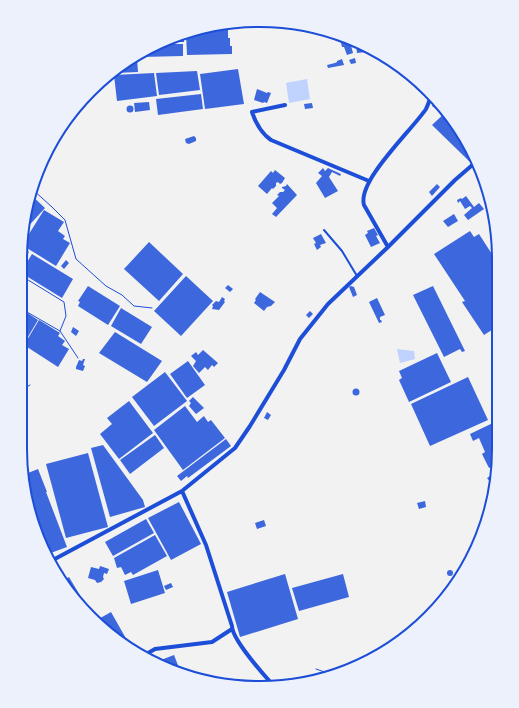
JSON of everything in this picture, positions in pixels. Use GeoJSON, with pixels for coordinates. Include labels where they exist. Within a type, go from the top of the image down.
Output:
{"type":"FeatureCollection","features":[{"type":"Feature","properties":{"kind":"street"},"geometry":{"type":"LineString","coordinates":[[388,247],[363,203],[364,194],[369,181],[424,111],[429,101]]}},
{"type":"Feature","properties":{"kind":"street"},"geometry":{"type":"LineString","coordinates":[[285,105],[252,112],[256,124],[264,135],[271,140],[369,181]]}},
{"type":"Feature","properties":{"kind":"street"},"geometry":{"type":"LineString","coordinates":[[55,559],[182,491],[235,448],[265,401],[300,339],[328,304],[455,180],[472,166]]}},
{"type":"Feature","properties":{"kind":"street"},"geometry":{"type":"LineString","coordinates":[[182,491],[206,545],[232,629],[241,645],[270,681]]}},
{"type":"Feature","properties":{"kind":"street"},"geometry":{"type":"LineString","coordinates":[[149,653],[156,649],[212,642],[232,629]]}},
{"type":"Feature","properties":{"kind":"lane"},"geometry":{"type":"LineString","coordinates":[[324,230],[342,251],[357,276]]}},
{"type":"Feature","properties":{"kind":"path"},"geometry":{"type":"LineString","coordinates":[[37,193],[65,220],[76,259],[106,286],[122,295],[134,306],[152,308]]}},
{"type":"Feature","properties":{"kind":"path"},"geometry":{"type":"LineString","coordinates":[[27,279],[64,302],[66,316],[60,331]]}},
{"type":"Feature","properties":{"kind":"path"},"geometry":{"type":"LineString","coordinates":[[27,312],[60,331],[78,358]]}},
{"type":"Feature","properties":{"kind":"path"},"geometry":{"type":"LineString","coordinates":[[316,669],[324,672]]}},
{"type":"Feature","properties":{"kind":"water"},"geometry":{"type":"Polygon","coordinates":[[[307,79],[310,99],[289,103],[286,83],[307,79]]]}},
{"type":"Feature","properties":{"kind":"water"},"geometry":{"type":"Polygon","coordinates":[[[397,349],[414,351],[415,359],[400,363],[397,349]]]}},
{"type":"Feature","properties":{"kind":"building"},"geometry":{"type":"Polygon","coordinates":[[[228,30],[230,46],[232,46],[232,54],[187,55],[186,39],[214,31],[228,30]]]}},
{"type":"Feature","properties":{"kind":"building"},"geometry":{"type":"Polygon","coordinates":[[[341,42],[351,46],[353,53],[347,55],[344,47],[342,47],[341,42]]]}},
{"type":"Feature","properties":{"kind":"building"},"geometry":{"type":"Polygon","coordinates":[[[173,44],[183,44],[183,56],[145,57],[173,44]]]}},
{"type":"Feature","properties":{"kind":"building"},"geometry":{"type":"Polygon","coordinates":[[[357,49],[364,52],[357,53],[357,49]]]}},
{"type":"Feature","properties":{"kind":"building"},"geometry":{"type":"Polygon","coordinates":[[[355,58],[356,63],[351,64],[349,60],[355,58]]]}},
{"type":"Feature","properties":{"kind":"building"},"geometry":{"type":"Polygon","coordinates":[[[342,59],[344,65],[328,68],[327,65],[342,59]]]}},
{"type":"Feature","properties":{"kind":"building"},"geometry":{"type":"Polygon","coordinates":[[[137,62],[138,72],[121,73],[137,62]]]}},
{"type":"Feature","properties":{"kind":"building"},"geometry":{"type":"Polygon","coordinates":[[[238,69],[244,104],[205,109],[200,74],[238,69]]]}},
{"type":"Feature","properties":{"kind":"building"},"geometry":{"type":"Polygon","coordinates":[[[197,71],[200,90],[159,95],[156,73],[197,71]]]}},
{"type":"Feature","properties":{"kind":"building"},"geometry":{"type":"Polygon","coordinates":[[[154,73],[157,96],[117,101],[114,78],[118,75],[154,73]]]}},
{"type":"Feature","properties":{"kind":"building"},"geometry":{"type":"Polygon","coordinates":[[[257,89],[271,93],[267,103],[254,100],[257,89]]]}},
{"type":"Feature","properties":{"kind":"building"},"geometry":{"type":"Polygon","coordinates":[[[201,94],[203,109],[158,115],[156,99],[201,94]]]}},
{"type":"Feature","properties":{"kind":"building"},"geometry":{"type":"Polygon","coordinates":[[[149,102],[150,110],[135,112],[134,103],[149,102]]]}},
{"type":"Feature","properties":{"kind":"building"},"geometry":{"type":"Polygon","coordinates":[[[312,103],[313,108],[305,109],[304,104],[312,103]]]}},
{"type":"Feature","properties":{"kind":"building"},"geometry":{"type":"Polygon","coordinates":[[[130,106],[133,109],[130,112],[127,109],[130,106]]]}},
{"type":"Feature","properties":{"kind":"building"},"geometry":{"type":"Polygon","coordinates":[[[442,116],[461,143],[470,160],[469,161],[432,125],[442,116]]]}},
{"type":"Feature","properties":{"kind":"building"},"geometry":{"type":"Polygon","coordinates":[[[194,136],[196,141],[189,144],[186,143],[185,139],[194,136]]]}},
{"type":"Feature","properties":{"kind":"building"},"geometry":{"type":"Polygon","coordinates":[[[323,168],[325,171],[328,168],[341,174],[340,176],[332,172],[329,177],[338,191],[325,198],[316,183],[322,176],[318,173],[323,168]]]}},
{"type":"Feature","properties":{"kind":"building"},"geometry":{"type":"Polygon","coordinates":[[[275,170],[285,178],[282,183],[276,183],[276,186],[267,194],[258,186],[271,171],[273,173],[275,170]]]}},
{"type":"Feature","properties":{"kind":"building"},"geometry":{"type":"Polygon","coordinates":[[[287,184],[297,195],[276,217],[272,214],[277,208],[272,203],[279,196],[277,195],[280,192],[285,190],[282,187],[286,186],[287,184]]]}},
{"type":"Feature","properties":{"kind":"building"},"geometry":{"type":"Polygon","coordinates":[[[437,184],[440,187],[432,196],[429,192],[437,184]]]}},
{"type":"Feature","properties":{"kind":"building"},"geometry":{"type":"Polygon","coordinates":[[[466,196],[474,207],[479,203],[484,209],[468,220],[464,215],[472,208],[470,206],[465,209],[460,201],[458,203],[457,200],[466,196]]]}},
{"type":"Feature","properties":{"kind":"building"},"geometry":{"type":"Polygon","coordinates":[[[35,199],[45,208],[30,225],[35,199]]]}},
{"type":"Feature","properties":{"kind":"building"},"geometry":{"type":"Polygon","coordinates":[[[44,210],[64,222],[58,231],[65,236],[63,239],[70,243],[56,266],[27,248],[28,235],[44,210]]]}},
{"type":"Feature","properties":{"kind":"building"},"geometry":{"type":"Polygon","coordinates":[[[454,214],[458,221],[448,227],[443,221],[454,214]]]}},
{"type":"Feature","properties":{"kind":"building"},"geometry":{"type":"Polygon","coordinates":[[[374,228],[380,243],[371,247],[365,235],[368,233],[367,231],[374,228]]]}},
{"type":"Feature","properties":{"kind":"building"},"geometry":{"type":"Polygon","coordinates":[[[470,231],[474,237],[479,234],[492,254],[492,330],[484,335],[462,302],[465,301],[434,254],[470,231]]]}},
{"type":"Feature","properties":{"kind":"building"},"geometry":{"type":"Polygon","coordinates":[[[321,234],[326,243],[320,245],[321,247],[317,250],[314,244],[316,243],[313,238],[321,234]]]}},
{"type":"Feature","properties":{"kind":"building"},"geometry":{"type":"Polygon","coordinates":[[[149,242],[183,274],[159,301],[124,269],[149,242]]]}},
{"type":"Feature","properties":{"kind":"building"},"geometry":{"type":"Polygon","coordinates":[[[32,254],[73,279],[62,298],[27,276],[27,262],[32,254]]]}},
{"type":"Feature","properties":{"kind":"building"},"geometry":{"type":"Polygon","coordinates":[[[66,260],[69,263],[64,269],[61,266],[66,260]]]}},
{"type":"Feature","properties":{"kind":"building"},"geometry":{"type":"Polygon","coordinates":[[[186,276],[213,301],[181,336],[154,311],[186,276]]]}},
{"type":"Feature","properties":{"kind":"building"},"geometry":{"type":"Polygon","coordinates":[[[228,285],[233,289],[230,292],[225,288],[228,285]]]}},
{"type":"Feature","properties":{"kind":"building"},"geometry":{"type":"Polygon","coordinates":[[[88,286],[120,306],[108,325],[78,306],[80,302],[78,301],[88,286]]]}},
{"type":"Feature","properties":{"kind":"building"},"geometry":{"type":"Polygon","coordinates":[[[433,286],[465,351],[462,352],[460,349],[444,357],[413,295],[433,286]]]}},
{"type":"Feature","properties":{"kind":"building"},"geometry":{"type":"Polygon","coordinates":[[[349,287],[354,287],[357,295],[353,297],[349,287]]]}},
{"type":"Feature","properties":{"kind":"building"},"geometry":{"type":"Polygon","coordinates":[[[260,292],[275,302],[264,311],[254,303],[260,292]]]}},
{"type":"Feature","properties":{"kind":"building"},"geometry":{"type":"Polygon","coordinates":[[[222,297],[225,299],[225,302],[219,310],[212,309],[212,305],[216,301],[219,302],[222,297]]]}},
{"type":"Feature","properties":{"kind":"building"},"geometry":{"type":"Polygon","coordinates":[[[377,298],[385,315],[380,317],[382,322],[379,323],[369,302],[377,298]]]}},
{"type":"Feature","properties":{"kind":"building"},"geometry":{"type":"Polygon","coordinates":[[[121,308],[152,327],[141,344],[111,326],[121,308]]]}},
{"type":"Feature","properties":{"kind":"building"},"geometry":{"type":"Polygon","coordinates":[[[310,311],[313,314],[309,318],[306,315],[310,311]]]}},
{"type":"Feature","properties":{"kind":"building"},"geometry":{"type":"Polygon","coordinates":[[[27,313],[38,320],[27,338],[27,313]]]}},
{"type":"Feature","properties":{"kind":"building"},"geometry":{"type":"Polygon","coordinates":[[[39,320],[60,333],[58,336],[65,341],[62,345],[69,349],[58,367],[27,347],[27,340],[39,320]]]}},
{"type":"Feature","properties":{"kind":"building"},"geometry":{"type":"Polygon","coordinates":[[[73,327],[79,331],[76,336],[71,332],[73,327]]]}},
{"type":"Feature","properties":{"kind":"building"},"geometry":{"type":"Polygon","coordinates":[[[115,332],[162,361],[147,382],[99,353],[115,332]]]}},
{"type":"Feature","properties":{"kind":"building"},"geometry":{"type":"Polygon","coordinates":[[[203,350],[218,363],[214,367],[212,365],[208,370],[205,367],[199,373],[193,366],[196,361],[191,356],[196,352],[198,355],[203,350]]]}},
{"type":"Feature","properties":{"kind":"building"},"geometry":{"type":"Polygon","coordinates":[[[437,353],[451,382],[409,402],[399,380],[402,378],[399,371],[437,353]]]}},
{"type":"Feature","properties":{"kind":"building"},"geometry":{"type":"Polygon","coordinates":[[[85,359],[83,365],[85,366],[83,371],[76,369],[79,360],[82,361],[85,359]]]}},
{"type":"Feature","properties":{"kind":"building"},"geometry":{"type":"Polygon","coordinates":[[[188,361],[205,385],[187,398],[170,374],[188,361]]]}},
{"type":"Feature","properties":{"kind":"building"},"geometry":{"type":"Polygon","coordinates":[[[165,372],[187,401],[154,426],[132,397],[165,372]]]}},
{"type":"Feature","properties":{"kind":"building"},"geometry":{"type":"Polygon","coordinates":[[[468,377],[488,420],[430,446],[411,404],[468,377]]]}},
{"type":"Feature","properties":{"kind":"building"},"geometry":{"type":"Polygon","coordinates":[[[356,388],[359,389],[359,395],[356,396],[353,395],[352,392],[353,389],[356,388]]]}},
{"type":"Feature","properties":{"kind":"building"},"geometry":{"type":"Polygon","coordinates":[[[193,397],[204,408],[196,414],[189,406],[191,403],[189,401],[193,397]]]}},
{"type":"Feature","properties":{"kind":"building"},"geometry":{"type":"Polygon","coordinates":[[[129,401],[153,433],[119,459],[100,434],[112,424],[107,418],[129,401]]]}},
{"type":"Feature","properties":{"kind":"building"},"geometry":{"type":"Polygon","coordinates":[[[185,406],[197,422],[204,416],[208,422],[211,420],[225,438],[183,470],[154,430],[185,406]]]}},
{"type":"Feature","properties":{"kind":"building"},"geometry":{"type":"Polygon","coordinates":[[[267,412],[271,415],[268,420],[264,418],[267,412]]]}},
{"type":"Feature","properties":{"kind":"building"},"geometry":{"type":"Polygon","coordinates":[[[492,423],[492,467],[489,468],[482,454],[485,452],[479,438],[473,441],[470,434],[492,423]]]}},
{"type":"Feature","properties":{"kind":"building"},"geometry":{"type":"Polygon","coordinates":[[[155,435],[164,448],[130,474],[120,460],[155,435]]]}},
{"type":"Feature","properties":{"kind":"building"},"geometry":{"type":"Polygon","coordinates":[[[226,439],[231,446],[188,478],[187,476],[181,481],[177,476],[226,439]]]}},
{"type":"Feature","properties":{"kind":"building"},"geometry":{"type":"Polygon","coordinates":[[[103,445],[143,500],[145,507],[110,517],[91,448],[103,445]]]}},
{"type":"Feature","properties":{"kind":"building"},"geometry":{"type":"Polygon","coordinates":[[[88,453],[108,527],[66,538],[46,464],[88,453]]]}},
{"type":"Feature","properties":{"kind":"building"},"geometry":{"type":"Polygon","coordinates":[[[38,469],[67,547],[52,553],[39,523],[31,494],[28,473],[38,469]]]}},
{"type":"Feature","properties":{"kind":"building"},"geometry":{"type":"Polygon","coordinates":[[[425,501],[426,507],[419,509],[417,503],[425,501]]]}},
{"type":"Feature","properties":{"kind":"building"},"geometry":{"type":"Polygon","coordinates":[[[179,502],[201,544],[171,560],[148,518],[179,502]]]}},
{"type":"Feature","properties":{"kind":"building"},"geometry":{"type":"Polygon","coordinates":[[[146,519],[154,533],[113,556],[105,542],[146,519]]]}},
{"type":"Feature","properties":{"kind":"building"},"geometry":{"type":"Polygon","coordinates":[[[264,520],[266,526],[257,529],[255,523],[264,520]]]}},
{"type":"Feature","properties":{"kind":"building"},"geometry":{"type":"Polygon","coordinates":[[[155,535],[167,556],[133,575],[131,572],[125,575],[121,567],[117,568],[114,558],[155,535]]]}},
{"type":"Feature","properties":{"kind":"building"},"geometry":{"type":"Polygon","coordinates":[[[100,566],[109,569],[107,574],[104,573],[104,579],[97,583],[95,580],[88,578],[91,567],[99,569],[100,566]]]}},
{"type":"Feature","properties":{"kind":"building"},"geometry":{"type":"Polygon","coordinates":[[[158,570],[165,593],[131,604],[124,581],[158,570]]]}},
{"type":"Feature","properties":{"kind":"building"},"geometry":{"type":"Polygon","coordinates":[[[450,570],[453,573],[450,576],[447,573],[450,570]]]}},
{"type":"Feature","properties":{"kind":"building"},"geometry":{"type":"Polygon","coordinates":[[[285,574],[298,619],[240,637],[227,592],[285,574]]]}},
{"type":"Feature","properties":{"kind":"building"},"geometry":{"type":"Polygon","coordinates":[[[343,574],[349,597],[299,611],[292,588],[343,574]]]}},
{"type":"Feature","properties":{"kind":"building"},"geometry":{"type":"Polygon","coordinates":[[[69,577],[81,597],[75,590],[66,578],[69,577]]]}},
{"type":"Feature","properties":{"kind":"building"},"geometry":{"type":"Polygon","coordinates":[[[171,583],[173,587],[166,590],[164,586],[171,583]]]}},
{"type":"Feature","properties":{"kind":"building"},"geometry":{"type":"Polygon","coordinates":[[[111,612],[127,639],[118,633],[100,618],[111,612]]]}},
{"type":"Feature","properties":{"kind":"building"},"geometry":{"type":"Polygon","coordinates":[[[174,655],[178,666],[171,663],[163,659],[174,655]]]}}]}
